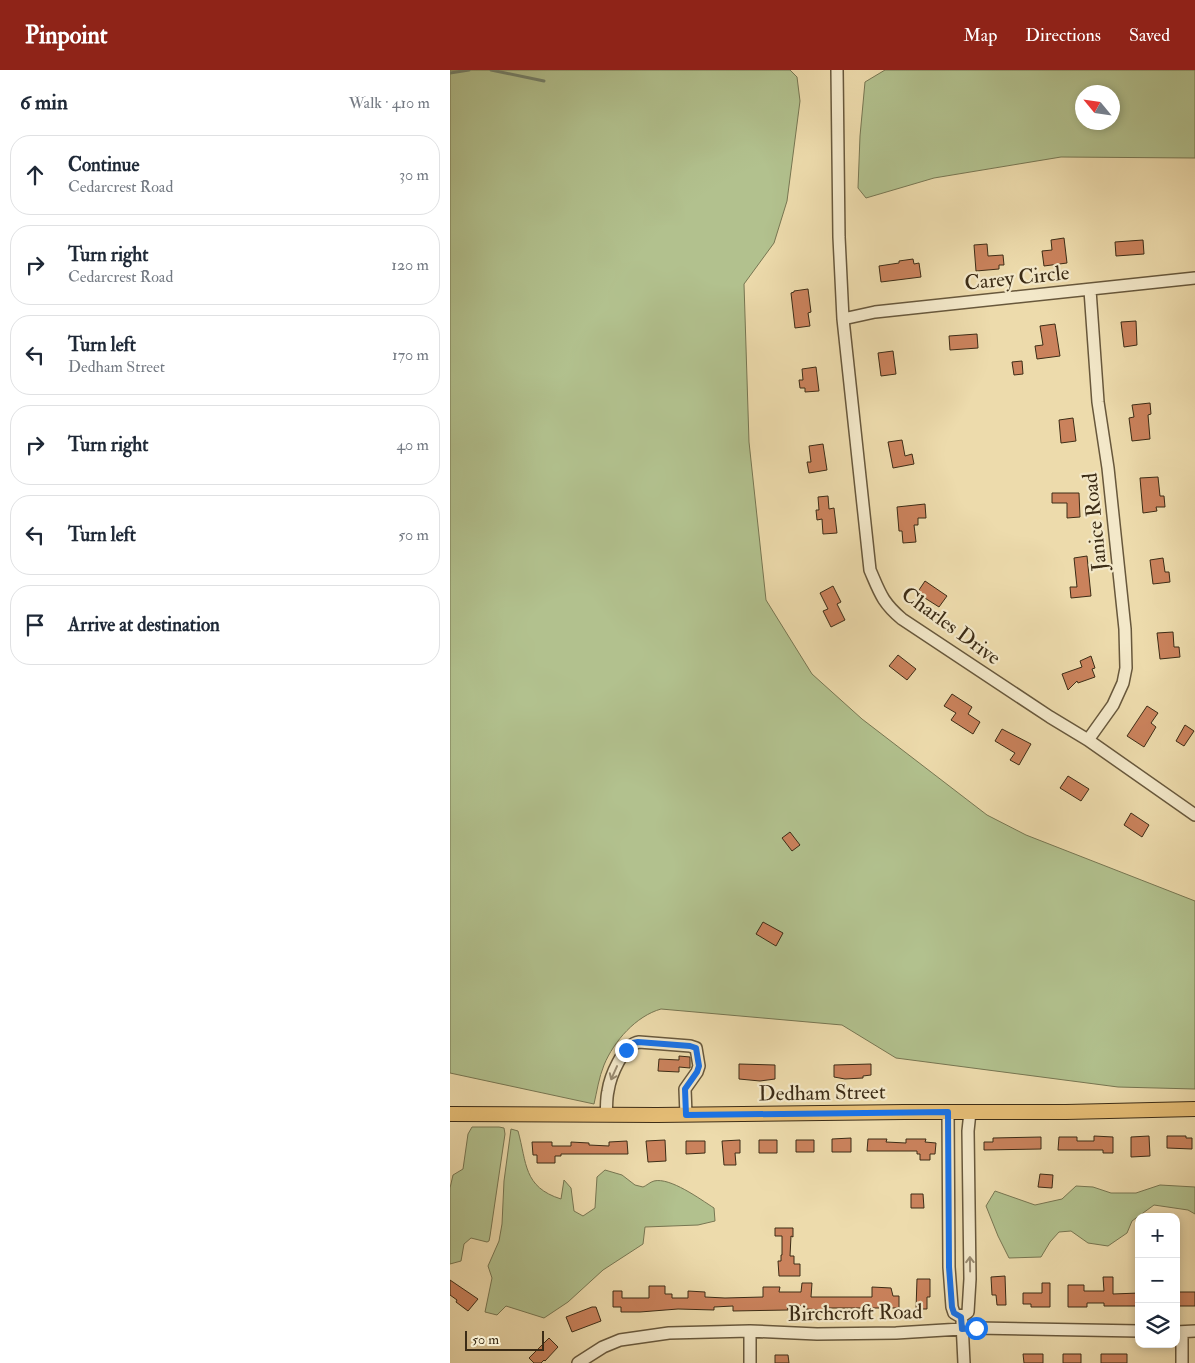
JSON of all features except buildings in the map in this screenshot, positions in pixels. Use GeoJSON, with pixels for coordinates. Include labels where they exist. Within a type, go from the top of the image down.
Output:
{"type":"FeatureCollection","features":[{"type":"Feature","properties":{"kind":"main road","name":"Dedham Street"},"geometry":{"type":"LineString","coordinates":[[450,1114],[686,1115],[1195,1109]]}},
{"type":"Feature","properties":{"kind":"street","name":"Charles Drive"},"geometry":{"type":"LineString","coordinates":[[837,70],[839,245],[843,319],[870,570],[887,606],[902,619],[1088,740],[1195,815]]}},
{"type":"Feature","properties":{"kind":"street","name":"Carey Circle"},"geometry":{"type":"LineString","coordinates":[[843,319],[875,312],[1195,278]]}},
{"type":"Feature","properties":{"kind":"street","name":"Janice Road"},"geometry":{"type":"LineString","coordinates":[[1088,740],[1113,705],[1123,683],[1126,668],[1125,629],[1108,468],[1098,402],[1090,290]]}},
{"type":"Feature","properties":{"kind":"street"},"geometry":{"type":"LineString","coordinates":[[606,1115],[608,1089],[612,1076],[628,1047],[638,1042],[696,1048],[699,1066],[685,1089],[686,1115]]}},
{"type":"Feature","properties":{"kind":"street"},"geometry":{"type":"LineString","coordinates":[[948,1112],[949,1267],[952,1307],[954,1313],[961,1317]]}},
{"type":"Feature","properties":{"kind":"street"},"geometry":{"type":"LineString","coordinates":[[961,1317],[968,1312],[970,1279],[968,1131],[970,1112]]}},
{"type":"Feature","properties":{"kind":"street"},"geometry":{"type":"LineString","coordinates":[[961,1317],[964,1363]]}},
{"type":"Feature","properties":{"kind":"street","name":"Birchcroft Road"},"geometry":{"type":"LineString","coordinates":[[578,1363],[603,1347],[620,1340],[669,1333],[896,1333],[962,1329],[1135,1331]]}},
{"type":"Feature","properties":{"kind":"street"},"geometry":{"type":"LineString","coordinates":[[1180,1332],[1195,1331]]}},
{"type":"Feature","properties":{"kind":"street"},"geometry":{"type":"LineString","coordinates":[[750,1332],[750,1363]]}},
{"type":"Feature","properties":{"kind":"street"},"geometry":{"type":"LineString","coordinates":[[1180,1342],[1182,1363]]}},
{"type":"Feature","properties":{"kind":"green space"},"geometry":{"type":"Polygon","coordinates":[[[450,70],[790,70],[797,77],[800,101],[787,201],[774,243],[744,284],[749,442],[766,600],[812,674],[862,719],[987,815],[1026,835],[1195,901],[1195,1089],[1118,1087],[896,1058],[842,1025],[661,1009],[652,1012],[635,1023],[614,1047],[602,1070],[594,1104],[450,1073],[450,70]]]}},
{"type":"Feature","properties":{"kind":"green space"},"geometry":{"type":"Polygon","coordinates":[[[885,70],[1195,70],[1195,158],[1061,157],[934,178],[866,198],[858,188],[865,82],[885,70]]]}},
{"type":"Feature","properties":{"kind":"green space"},"geometry":{"type":"Polygon","coordinates":[[[472,1127],[504,1128],[505,1134],[490,1236],[487,1242],[471,1238],[464,1244],[461,1261],[450,1264],[450,1188],[453,1175],[463,1169],[468,1134],[472,1127]]]}},
{"type":"Feature","properties":{"kind":"green space"},"geometry":{"type":"Polygon","coordinates":[[[511,1129],[518,1131],[526,1163],[533,1181],[549,1194],[561,1199],[564,1180],[571,1188],[574,1211],[583,1216],[595,1208],[597,1177],[605,1170],[622,1175],[635,1185],[643,1187],[653,1182],[661,1181],[676,1185],[714,1208],[715,1221],[698,1225],[645,1227],[643,1244],[603,1270],[568,1302],[544,1318],[506,1306],[497,1315],[485,1312],[492,1278],[488,1266],[499,1241],[502,1224],[504,1181],[511,1129]]]}},
{"type":"Feature","properties":{"kind":"green space"},"geometry":{"type":"Polygon","coordinates":[[[1160,1185],[1195,1187],[1195,1214],[1188,1210],[1154,1205],[1143,1213],[1135,1213],[1135,1219],[1132,1221],[1127,1233],[1108,1246],[1088,1243],[1071,1231],[1059,1232],[1041,1257],[1009,1258],[986,1206],[995,1191],[1035,1205],[1062,1199],[1076,1186],[1093,1187],[1111,1193],[1136,1193],[1160,1185]]]}},
{"type":"Feature","properties":{"kind":"waterway"},"geometry":{"type":"LineString","coordinates":[[450,73],[469,70]]}},
{"type":"Feature","properties":{"kind":"waterway"},"geometry":{"type":"LineString","coordinates":[[491,70],[544,81]]}},
{"type":"Feature","properties":{"kind":"route"},"geometry":{"type":"LineString","coordinates":[[626,1050],[633,1043],[638,1042],[696,1048],[699,1066],[685,1089],[686,1115],[948,1112],[949,1267],[952,1307],[954,1313],[961,1317],[962,1329],[976,1328]]}}]}
